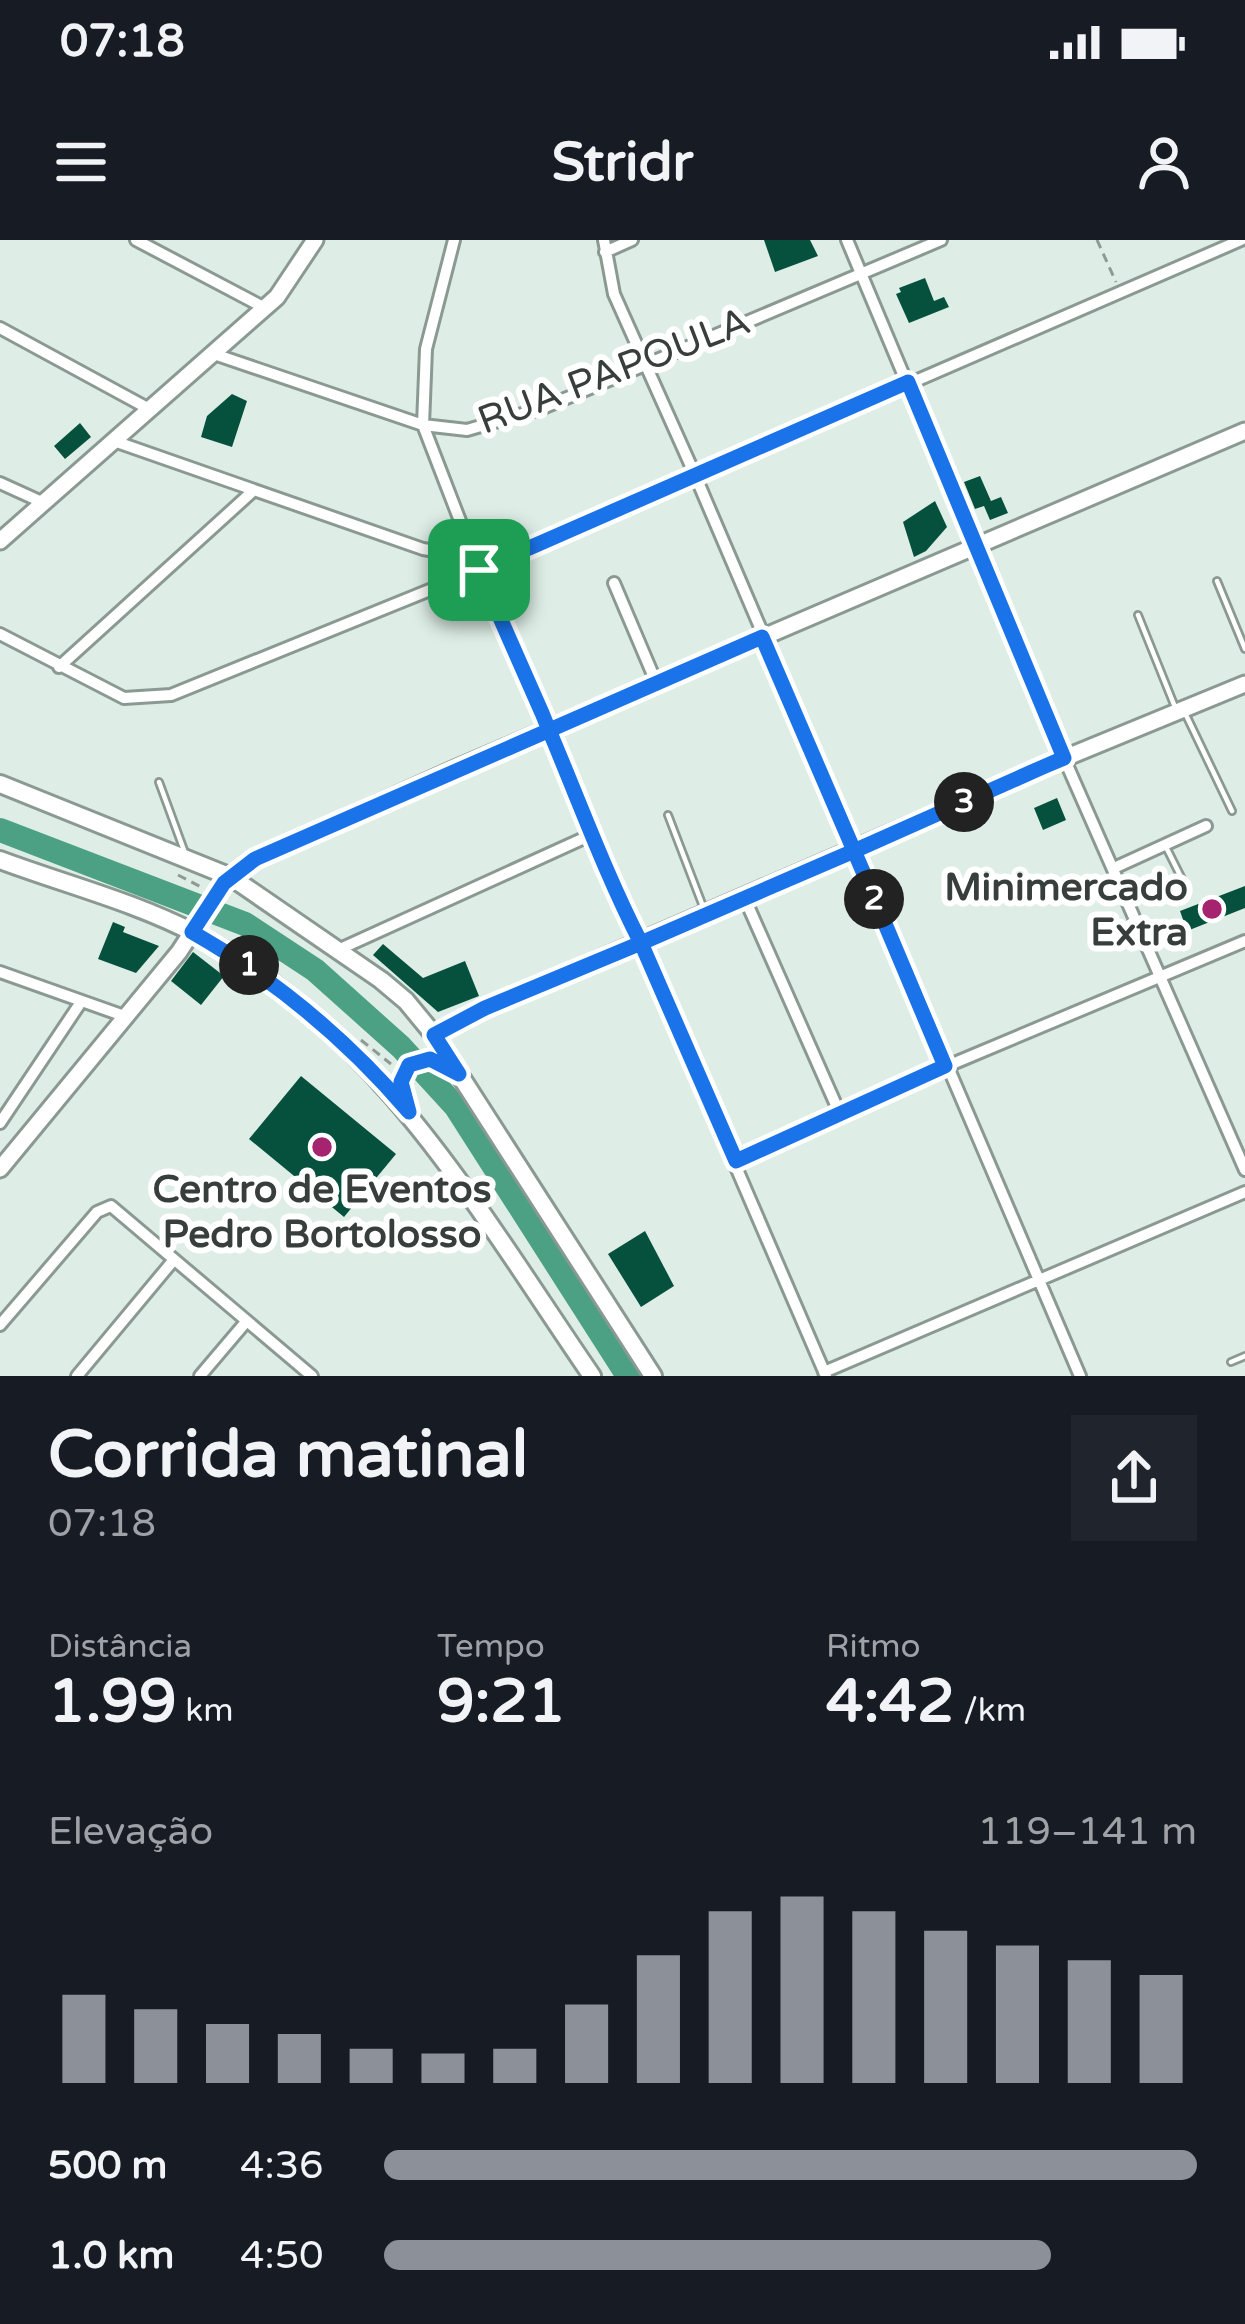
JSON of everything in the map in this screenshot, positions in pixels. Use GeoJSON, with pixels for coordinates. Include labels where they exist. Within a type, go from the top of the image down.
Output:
{"type":"FeatureCollection","features":[{"type":"Feature","properties":{"kind":"main road"},"geometry":{"type":"LineString","coordinates":[[0,541],[265,308],[298,271],[315,240]]}},
{"type":"Feature","properties":{"kind":"main road"},"geometry":{"type":"LineString","coordinates":[[0,1169],[127,1018],[227,880],[255,859],[1245,431]]}},
{"type":"Feature","properties":{"kind":"main road"},"geometry":{"type":"LineString","coordinates":[[434,1035],[485,1008],[1245,684]]}},
{"type":"Feature","properties":{"kind":"main road"},"geometry":{"type":"LineString","coordinates":[[0,784],[149,847],[187,858],[340,950],[406,1001],[434,1035],[653,1376]]}},
{"type":"Feature","properties":{"kind":"main road"},"geometry":{"type":"LineString","coordinates":[[0,860],[192,932],[248,964],[322,1021],[406,1104],[592,1376]]}},
{"type":"Feature","properties":{"kind":"main road"},"geometry":{"type":"LineString","coordinates":[[406,1104],[402,1077],[409,1065],[430,1059],[453,1070]]}},
{"type":"Feature","properties":{"kind":"street"},"geometry":{"type":"LineString","coordinates":[[136,240],[265,308]]}},
{"type":"Feature","properties":{"kind":"street"},"geometry":{"type":"LineString","coordinates":[[454,240],[426,349],[423,425],[473,557],[825,1374],[1245,1192]]}},
{"type":"Feature","properties":{"kind":"street"},"geometry":{"type":"LineString","coordinates":[[632,240],[605,246],[614,294],[1080,1376]]}},
{"type":"Feature","properties":{"kind":"street"},"geometry":{"type":"LineString","coordinates":[[847,240],[1064,758],[1241,1151],[1245,1170]]}},
{"type":"Feature","properties":{"kind":"street","name":"RUA PAPOULA"},"geometry":{"type":"LineString","coordinates":[[214,354],[423,425],[454,430],[488,426],[543,408],[941,240]]}},
{"type":"Feature","properties":{"kind":"street"},"geometry":{"type":"LineString","coordinates":[[0,634],[124,698],[158,699],[479,570],[1241,240]]}},
{"type":"Feature","properties":{"kind":"street"},"geometry":{"type":"LineString","coordinates":[[0,328],[151,410]]}},
{"type":"Feature","properties":{"kind":"street"},"geometry":{"type":"LineString","coordinates":[[114,442],[423,549],[473,557]]}},
{"type":"Feature","properties":{"kind":"street"},"geometry":{"type":"LineString","coordinates":[[0,483],[44,502]]}},
{"type":"Feature","properties":{"kind":"street"},"geometry":{"type":"LineString","coordinates":[[59,667],[253,491]]}},
{"type":"Feature","properties":{"kind":"street"},"geometry":{"type":"LineString","coordinates":[[614,583],[656,682]]}},
{"type":"Feature","properties":{"kind":"street"},"geometry":{"type":"LineString","coordinates":[[1114,868],[1206,826]]}},
{"type":"Feature","properties":{"kind":"street"},"geometry":{"type":"LineString","coordinates":[[340,950],[593,834]]}},
{"type":"Feature","properties":{"kind":"street"},"geometry":{"type":"LineString","coordinates":[[745,898],[840,1114]]}},
{"type":"Feature","properties":{"kind":"street"},"geometry":{"type":"LineString","coordinates":[[736,1161],[945,1066],[1245,941]]}},
{"type":"Feature","properties":{"kind":"street"},"geometry":{"type":"LineString","coordinates":[[0,972],[127,1018]]}},
{"type":"Feature","properties":{"kind":"street"},"geometry":{"type":"LineString","coordinates":[[0,1123],[81,1002]]}},
{"type":"Feature","properties":{"kind":"street"},"geometry":{"type":"LineString","coordinates":[[0,1325],[97,1211],[107,1206],[312,1376]]}},
{"type":"Feature","properties":{"kind":"street"},"geometry":{"type":"LineString","coordinates":[[77,1376],[172,1262]]}},
{"type":"Feature","properties":{"kind":"street"},"geometry":{"type":"LineString","coordinates":[[200,1376],[245,1323]]}},
{"type":"Feature","properties":{"kind":"lane"},"geometry":{"type":"LineString","coordinates":[[1216,581],[1245,649]]}},
{"type":"Feature","properties":{"kind":"lane"},"geometry":{"type":"LineString","coordinates":[[1138,615],[1232,812]]}},
{"type":"Feature","properties":{"kind":"lane"},"geometry":{"type":"LineString","coordinates":[[159,782],[187,858]]}},
{"type":"Feature","properties":{"kind":"lane"},"geometry":{"type":"LineString","coordinates":[[668,815],[706,915]]}},
{"type":"Feature","properties":{"kind":"lane"},"geometry":{"type":"LineString","coordinates":[[1166,845],[1186,884]]}},
{"type":"Feature","properties":{"kind":"lane"},"geometry":{"type":"LineString","coordinates":[[1231,1362],[1245,1356]]}},
{"type":"Feature","properties":{"kind":"path"},"geometry":{"type":"LineString","coordinates":[[1097,240],[1121,294]]}},
{"type":"Feature","properties":{"kind":"building"},"geometry":{"type":"Polygon","coordinates":[[[764,240],[810,240],[818,256],[775,272],[764,240]]]}},
{"type":"Feature","properties":{"kind":"building"},"geometry":{"type":"Polygon","coordinates":[[[925,278],[934,301],[944,297],[949,307],[909,323],[896,294],[899,288],[925,278]]]}},
{"type":"Feature","properties":{"kind":"building"},"geometry":{"type":"Polygon","coordinates":[[[232,394],[247,401],[232,447],[201,437],[207,416],[232,394]]]}},
{"type":"Feature","properties":{"kind":"building"},"geometry":{"type":"Polygon","coordinates":[[[80,423],[91,437],[65,459],[54,446],[80,423]]]}},
{"type":"Feature","properties":{"kind":"building"},"geometry":{"type":"Polygon","coordinates":[[[980,476],[991,501],[1001,497],[1008,513],[990,520],[984,506],[975,509],[964,482],[980,476]]]}},
{"type":"Feature","properties":{"kind":"building"},"geometry":{"type":"Polygon","coordinates":[[[935,501],[947,527],[926,551],[914,557],[903,522],[935,501]]]}},
{"type":"Feature","properties":{"kind":"building"},"geometry":{"type":"Polygon","coordinates":[[[1057,798],[1066,820],[1043,830],[1034,808],[1057,798]]]}},
{"type":"Feature","properties":{"kind":"building","name":"Minimercado Extra"},"geometry":{"type":"Polygon","coordinates":[[[1245,886],[1245,908],[1187,931],[1180,911],[1245,886]]]}},
{"type":"Feature","properties":{"kind":"building"},"geometry":{"type":"Polygon","coordinates":[[[113,922],[125,927],[123,932],[159,946],[136,973],[98,959],[113,922]]]}},
{"type":"Feature","properties":{"kind":"building"},"geometry":{"type":"Polygon","coordinates":[[[383,944],[423,978],[465,961],[479,996],[438,1012],[373,955],[383,944]]]}},
{"type":"Feature","properties":{"kind":"building"},"geometry":{"type":"Polygon","coordinates":[[[193,952],[224,976],[201,1005],[171,981],[193,952]]]}},
{"type":"Feature","properties":{"kind":"building","name":"Centro de Eventos Pedro Bortolosso"},"geometry":{"type":"Polygon","coordinates":[[[301,1076],[396,1154],[344,1217],[249,1139],[301,1076]]]}},
{"type":"Feature","properties":{"kind":"building"},"geometry":{"type":"Polygon","coordinates":[[[645,1231],[674,1286],[641,1307],[608,1254],[645,1231]]]}},
{"type":"Feature","properties":{"kind":"waterway"},"geometry":{"type":"LineString","coordinates":[[0,830],[245,924],[315,970],[401,1047],[456,1107],[628,1376]]}},
{"type":"Feature","properties":{"kind":"place","name":"Minimercado Extra"},"geometry":{"type":"Point","coordinates":[1212,909]}},
{"type":"Feature","properties":{"kind":"place","name":"Centro de Eventos Pedro Bortolosso"},"geometry":{"type":"Point","coordinates":[322,1147]}},
{"type":"Feature","properties":{"kind":"route"},"geometry":{"type":"LineString","coordinates":[[479,570],[542,713],[549,730],[593,834],[617,890],[641,943],[485,1008],[434,1035],[459,1074],[430,1059],[409,1065],[401,1082],[409,1112],[322,1021],[248,964],[192,932],[224,883],[255,859],[457,768],[549,730],[762,637],[789,701],[849,839],[854,851],[867,881],[945,1066],[736,1161],[641,943],[854,851],[1064,758],[908,382],[479,570]]}}]}
